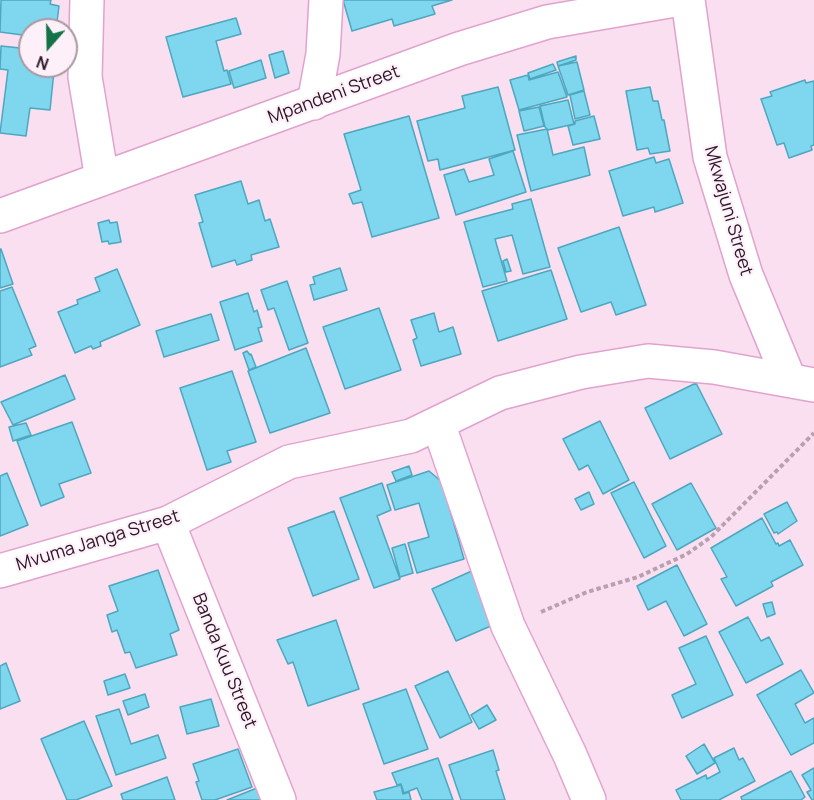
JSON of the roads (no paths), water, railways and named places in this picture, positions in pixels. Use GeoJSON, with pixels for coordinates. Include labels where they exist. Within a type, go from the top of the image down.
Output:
{"type":"FeatureCollection","features":[{"type":"Feature","properties":{"kind":"street"},"geometry":{"type":"LineString","coordinates":[[87,0],[85,77],[102,179]]}},
{"type":"Feature","properties":{"kind":"street"},"geometry":{"type":"LineString","coordinates":[[314,103],[323,54],[326,0]]}},
{"type":"Feature","properties":{"kind":"street","name":"Mpandeni Street"},"geometry":{"type":"LineString","coordinates":[[0,216],[459,49],[547,22],[675,0]]}},
{"type":"Feature","properties":{"kind":"street","name":"Mkwajuni Street"},"geometry":{"type":"LineString","coordinates":[[688,0],[710,157],[746,275],[801,382]]}},
{"type":"Feature","properties":{"kind":"street","name":"Mvuma Janga Street"},"geometry":{"type":"LineString","coordinates":[[0,571],[168,523],[289,462],[411,436],[500,393],[581,372],[648,361],[714,367],[801,382]]}},
{"type":"Feature","properties":{"kind":"street"},"geometry":{"type":"LineString","coordinates":[[438,423],[508,626],[589,800]]}},
{"type":"Feature","properties":{"kind":"street","name":"Banda Kuu Street"},"geometry":{"type":"LineString","coordinates":[[168,523],[279,800]]}}]}
